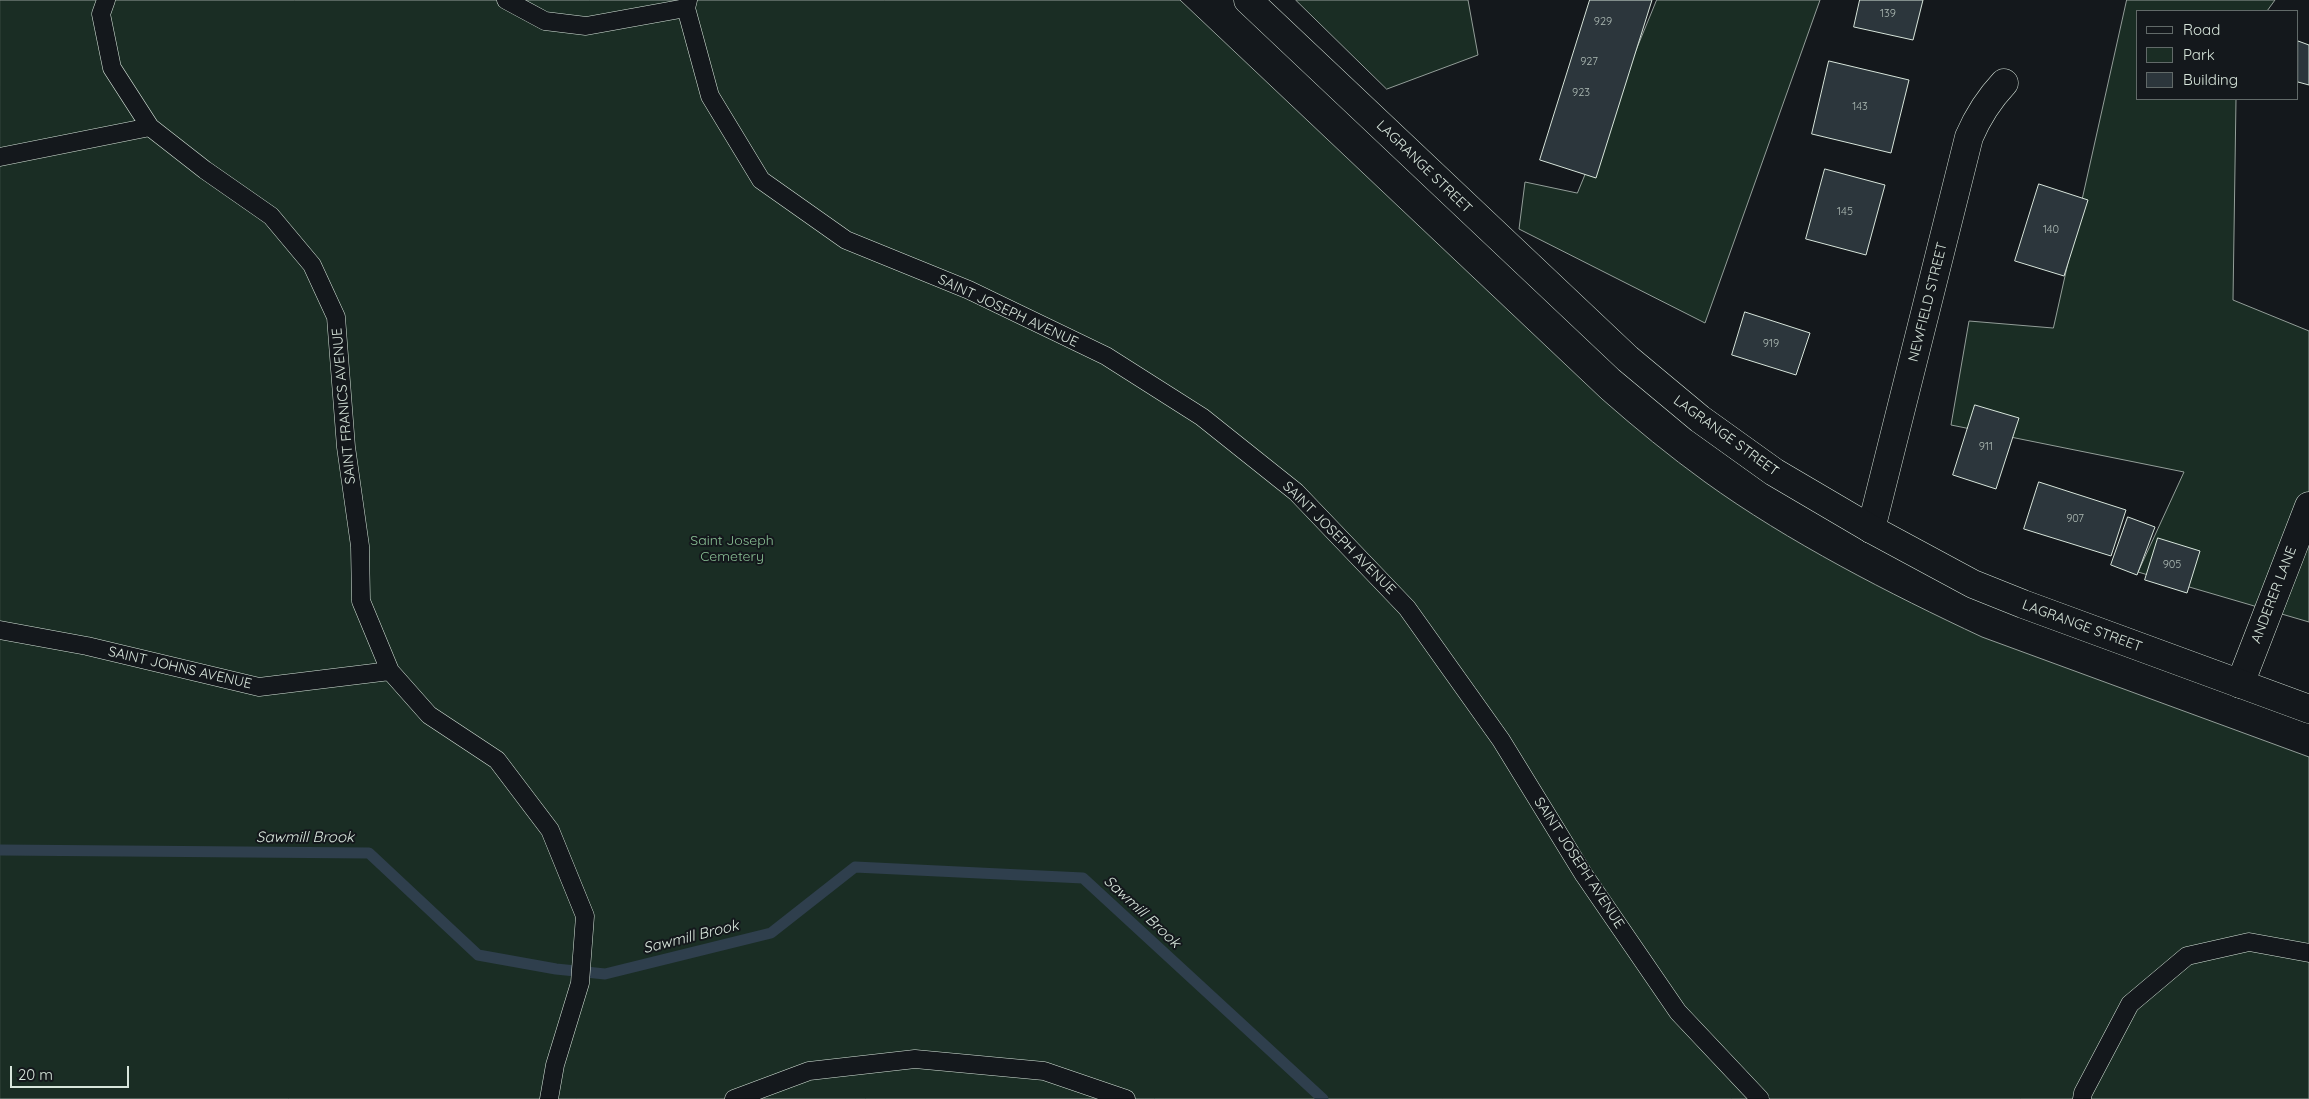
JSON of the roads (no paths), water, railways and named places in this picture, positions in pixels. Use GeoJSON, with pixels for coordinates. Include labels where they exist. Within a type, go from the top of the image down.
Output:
{"type":"FeatureCollection","features":[{"type":"Feature","properties":{"kind":"main road","name":"LAGRANGE STREET"},"geometry":{"type":"LineString","coordinates":[[1248,0],[1589,323],[1700,420],[1774,472],[1923,558],[1982,587],[2309,709]]}},
{"type":"Feature","properties":{"kind":"main road","name":"NEWFIELD STREET"},"geometry":{"type":"LineString","coordinates":[[1871,529],[1969,137],[1977,117],[1989,99],[2004,83]]}},
{"type":"Feature","properties":{"kind":"main road","name":"ANDERER LANE"},"geometry":{"type":"LineString","coordinates":[[2240,684],[2309,506]]}},
{"type":"Feature","properties":{"kind":"lane","name":"SAINT FRANICS AVENUE"},"geometry":{"type":"LineString","coordinates":[[106,0],[101,14],[112,68],[150,127],[205,170],[271,216],[312,265],[336,317],[346,446],[360,546],[361,601],[390,671],[430,715],[497,760],[550,830],[585,916],[580,983],[555,1065],[548,1099]]}},
{"type":"Feature","properties":{"kind":"lane"},"geometry":{"type":"LineString","coordinates":[[506,0],[545,21],[586,26],[687,4]]}},
{"type":"Feature","properties":{"kind":"lane","name":"SAINT JOSEPH AVENUE"},"geometry":{"type":"LineString","coordinates":[[687,4],[710,96],[761,180],[846,240],[969,290],[1106,356],[1202,417],[1296,492],[1407,608],[1501,740],[1584,875],[1678,1012],[1760,1099]]}},
{"type":"Feature","properties":{"kind":"lane"},"geometry":{"type":"LineString","coordinates":[[0,157],[150,127]]}},
{"type":"Feature","properties":{"kind":"lane","name":"SAINT JOHNS AVENUE"},"geometry":{"type":"LineString","coordinates":[[0,630],[87,646],[260,687],[390,671]]}},
{"type":"Feature","properties":{"kind":"lane"},"geometry":{"type":"LineString","coordinates":[[2082,1099],[2083,1093],[2130,1004],[2186,956],[2250,942],[2309,953]]}},
{"type":"Feature","properties":{"kind":"lane"},"geometry":{"type":"LineString","coordinates":[[734,1099],[810,1071],[915,1059],[1044,1070],[1126,1099]]}},
{"type":"Feature","properties":{"kind":"waterway","name":"Sawmill Brook"},"geometry":{"type":"LineString","coordinates":[[0,850],[369,853],[478,955],[556,969],[605,974],[771,933],[855,867],[1083,878],[1323,1099]]}},
{"type":"Feature","properties":{"kind":"park label","name":"Saint Joseph Cemetery"},"geometry":{"type":"Point","coordinates":[732,550]}}]}
